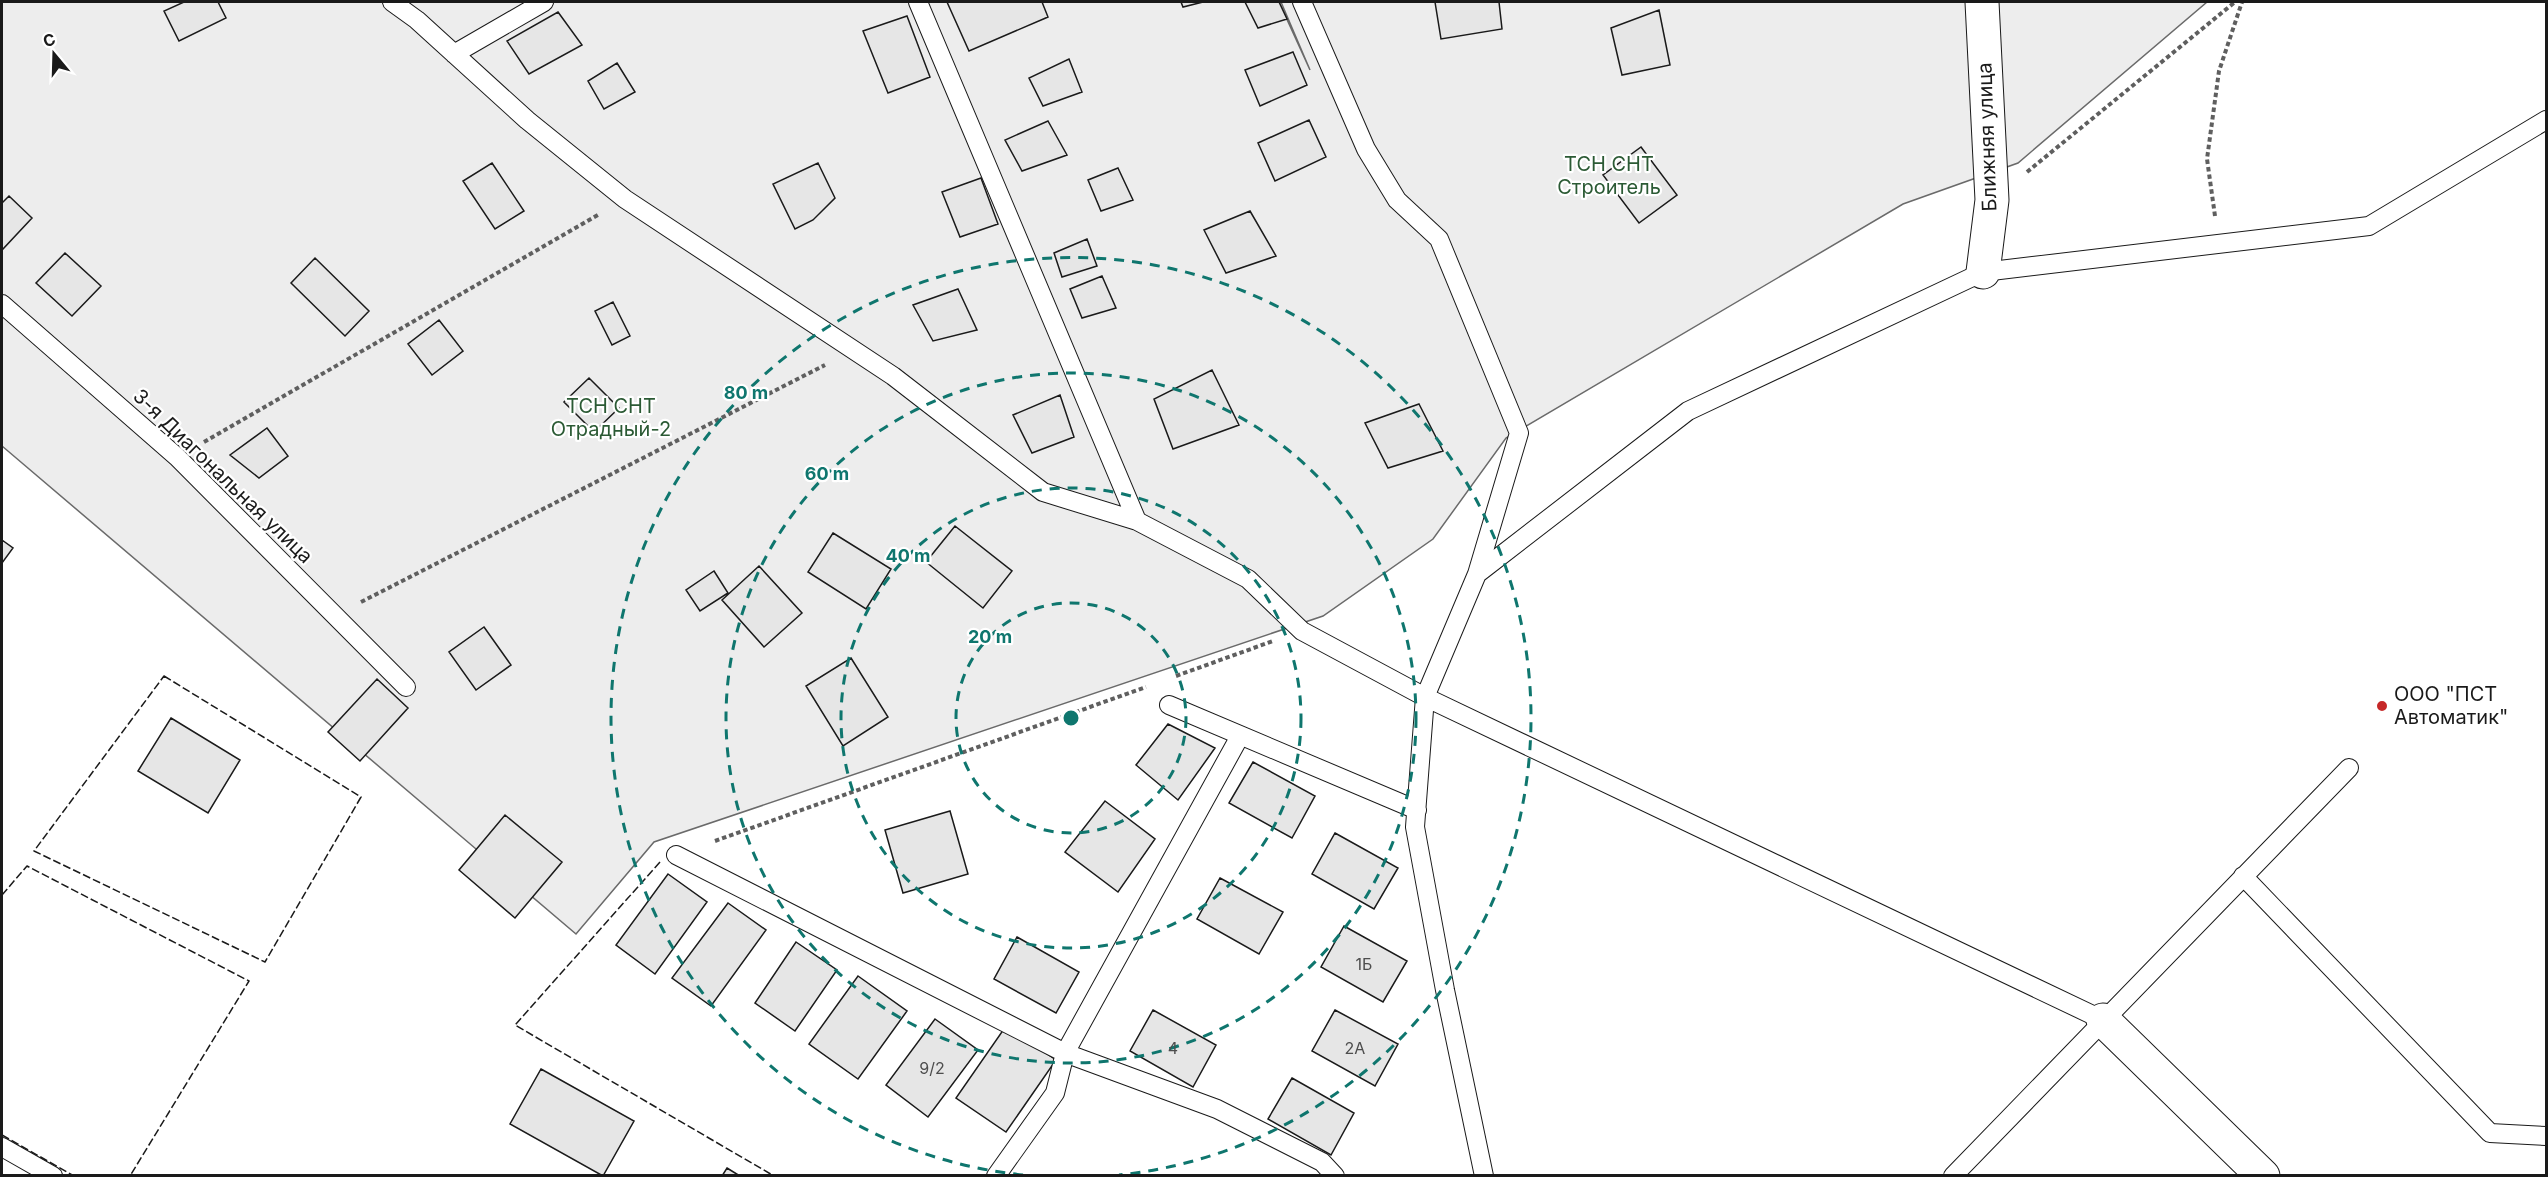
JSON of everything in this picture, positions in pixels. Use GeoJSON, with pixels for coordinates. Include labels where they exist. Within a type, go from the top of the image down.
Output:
{"type":"FeatureCollection","features":[{"type":"Feature","properties":{"kind":"street","name":"Ближняя улица"},"geometry":{"type":"LineString","coordinates":[[1982,2],[1992,200],[1983,272]]}},
{"type":"Feature","properties":{"kind":"street"},"geometry":{"type":"LineString","coordinates":[[2103,1020],[2263,1176]]}},
{"type":"Feature","properties":{"kind":"lane"},"geometry":{"type":"LineString","coordinates":[[392,2],[527,120],[624,199],[893,376],[1043,492],[1137,521],[1248,579],[1302,631],[1425,697],[2103,1020]]}},
{"type":"Feature","properties":{"kind":"lane"},"geometry":{"type":"LineString","coordinates":[[454,54],[544,2]]}},
{"type":"Feature","properties":{"kind":"lane"},"geometry":{"type":"LineString","coordinates":[[918,2],[1137,521]]}},
{"type":"Feature","properties":{"kind":"lane"},"geometry":{"type":"LineString","coordinates":[[1302,2],[1366,149],[1397,200],[1439,239],[1519,433],[1477,574],[1425,697],[1415,827],[1445,990],[1484,1176]]}},
{"type":"Feature","properties":{"kind":"lane"},"geometry":{"type":"LineString","coordinates":[[1477,574],[1688,411],[1983,272],[2369,226],[2547,120]]}},
{"type":"Feature","properties":{"kind":"lane","name":"3-я Диагональная улица"},"geometry":{"type":"LineString","coordinates":[[2,304],[177,457],[406,687]]}},
{"type":"Feature","properties":{"kind":"lane"},"geometry":{"type":"LineString","coordinates":[[1169,705],[1416,810]]}},
{"type":"Feature","properties":{"kind":"lane"},"geometry":{"type":"LineString","coordinates":[[996,1176],[1055,1093],[1065,1053],[1240,736]]}},
{"type":"Feature","properties":{"kind":"lane"},"geometry":{"type":"LineString","coordinates":[[1953,1176],[2349,768]]}},
{"type":"Feature","properties":{"kind":"lane"},"geometry":{"type":"LineString","coordinates":[[676,855],[1065,1053],[1217,1108],[1322,1162],[1335,1176]]}},
{"type":"Feature","properties":{"kind":"lane"},"geometry":{"type":"LineString","coordinates":[[2243,876],[2490,1134],[2547,1136]]}},
{"type":"Feature","properties":{"kind":"lane"},"geometry":{"type":"LineString","coordinates":[[2,1147],[53,1176]]}},
{"type":"Feature","properties":{"kind":"path"},"geometry":{"type":"LineString","coordinates":[[1992,200],[2235,2]]}},
{"type":"Feature","properties":{"kind":"path"},"geometry":{"type":"LineString","coordinates":[[2219,244],[2207,159],[2219,71],[2242,2]]}},
{"type":"Feature","properties":{"kind":"path"},"geometry":{"type":"LineString","coordinates":[[177,457],[624,199]]}},
{"type":"Feature","properties":{"kind":"path"},"geometry":{"type":"LineString","coordinates":[[334,615],[854,351]]}},
{"type":"Feature","properties":{"kind":"path"},"geometry":{"type":"LineString","coordinates":[[1168,679],[1302,631]]}},
{"type":"Feature","properties":{"kind":"path"},"geometry":{"type":"LineString","coordinates":[[676,855],[1157,683]]}},
{"type":"Feature","properties":{"kind":"shaded area","name":"ТСН СНТ Отрадный-2"},"geometry":{"type":"Polygon","coordinates":[[[2,2],[1279,2],[1310,70],[1281,2],[2207,2],[2018,163],[1903,204],[1506,438],[1433,539],[1323,616],[654,842],[576,934],[2,446],[2,2]]]}},
{"type":"Feature","properties":{"kind":"building"},"geometry":{"type":"Polygon","coordinates":[[[184,2],[218,2],[226,18],[179,41],[164,11],[184,2]]]}},
{"type":"Feature","properties":{"kind":"building"},"geometry":{"type":"Polygon","coordinates":[[[947,2],[1042,2],[1048,17],[969,51],[947,2]]]}},
{"type":"Feature","properties":{"kind":"building"},"geometry":{"type":"Polygon","coordinates":[[[1181,2],[1203,2],[1183,7],[1181,2]]]}},
{"type":"Feature","properties":{"kind":"building"},"geometry":{"type":"Polygon","coordinates":[[[1245,2],[1279,2],[1287,19],[1258,28],[1245,2]]]}},
{"type":"Feature","properties":{"kind":"building"},"geometry":{"type":"Polygon","coordinates":[[[1435,2],[1499,2],[1502,29],[1441,39],[1435,2]]]}},
{"type":"Feature","properties":{"kind":"building"},"geometry":{"type":"Polygon","coordinates":[[[1659,10],[1670,65],[1622,75],[1611,28],[1659,10]]]}},
{"type":"Feature","properties":{"kind":"building"},"geometry":{"type":"Polygon","coordinates":[[[558,12],[582,45],[529,74],[507,41],[558,12]]]}},
{"type":"Feature","properties":{"kind":"building"},"geometry":{"type":"Polygon","coordinates":[[[907,16],[930,77],[888,93],[863,31],[907,16]]]}},
{"type":"Feature","properties":{"kind":"building"},"geometry":{"type":"Polygon","coordinates":[[[1293,52],[1307,85],[1260,106],[1245,70],[1293,52]]]}},
{"type":"Feature","properties":{"kind":"building"},"geometry":{"type":"Polygon","coordinates":[[[1069,59],[1082,92],[1043,106],[1029,78],[1069,59]]]}},
{"type":"Feature","properties":{"kind":"building"},"geometry":{"type":"Polygon","coordinates":[[[617,63],[635,92],[604,109],[588,81],[617,63]]]}},
{"type":"Feature","properties":{"kind":"building"},"geometry":{"type":"Polygon","coordinates":[[[1309,120],[1326,157],[1275,181],[1258,143],[1309,120]]]}},
{"type":"Feature","properties":{"kind":"building"},"geometry":{"type":"Polygon","coordinates":[[[1048,121],[1067,155],[1022,171],[1005,140],[1048,121]]]}},
{"type":"Feature","properties":{"kind":"building"},"geometry":{"type":"Polygon","coordinates":[[[1641,147],[1677,195],[1639,223],[1603,175],[1641,147]]]}},
{"type":"Feature","properties":{"kind":"building"},"geometry":{"type":"Polygon","coordinates":[[[492,163],[524,211],[495,229],[463,181],[492,163]]]}},
{"type":"Feature","properties":{"kind":"building"},"geometry":{"type":"Polygon","coordinates":[[[818,163],[835,198],[813,220],[795,229],[773,184],[818,163]]]}},
{"type":"Feature","properties":{"kind":"building"},"geometry":{"type":"Polygon","coordinates":[[[1118,168],[1133,200],[1101,211],[1088,180],[1118,168]]]}},
{"type":"Feature","properties":{"kind":"building"},"geometry":{"type":"Polygon","coordinates":[[[981,178],[998,224],[960,237],[942,192],[981,178]]]}},
{"type":"Feature","properties":{"kind":"building"},"geometry":{"type":"Polygon","coordinates":[[[9,196],[32,218],[2,250],[2,203],[9,196]]]}},
{"type":"Feature","properties":{"kind":"building"},"geometry":{"type":"Polygon","coordinates":[[[1250,211],[1276,256],[1226,273],[1204,230],[1250,211]]]}},
{"type":"Feature","properties":{"kind":"building"},"geometry":{"type":"Polygon","coordinates":[[[1087,239],[1097,266],[1062,277],[1054,253],[1087,239]]]}},
{"type":"Feature","properties":{"kind":"building"},"geometry":{"type":"Polygon","coordinates":[[[65,253],[101,286],[72,316],[36,283],[65,253]]]}},
{"type":"Feature","properties":{"kind":"building"},"geometry":{"type":"Polygon","coordinates":[[[315,258],[369,311],[345,336],[291,283],[315,258]]]}},
{"type":"Feature","properties":{"kind":"building"},"geometry":{"type":"Polygon","coordinates":[[[1102,276],[1116,308],[1082,318],[1070,289],[1102,276]]]}},
{"type":"Feature","properties":{"kind":"building"},"geometry":{"type":"Polygon","coordinates":[[[958,289],[977,330],[933,341],[913,305],[958,289]]]}},
{"type":"Feature","properties":{"kind":"building"},"geometry":{"type":"Polygon","coordinates":[[[613,302],[630,336],[612,345],[595,311],[613,302]]]}},
{"type":"Feature","properties":{"kind":"building"},"geometry":{"type":"Polygon","coordinates":[[[439,320],[463,351],[432,375],[408,344],[439,320]]]}},
{"type":"Feature","properties":{"kind":"building"},"geometry":{"type":"Polygon","coordinates":[[[1212,370],[1239,425],[1173,449],[1154,399],[1212,370]]]}},
{"type":"Feature","properties":{"kind":"building"},"geometry":{"type":"Polygon","coordinates":[[[589,378],[619,408],[594,432],[564,402],[589,378]]]}},
{"type":"Feature","properties":{"kind":"building"},"geometry":{"type":"Polygon","coordinates":[[[1060,395],[1074,437],[1032,453],[1013,415],[1060,395]]]}},
{"type":"Feature","properties":{"kind":"building"},"geometry":{"type":"Polygon","coordinates":[[[1419,404],[1443,451],[1388,468],[1365,423],[1419,404]]]}},
{"type":"Feature","properties":{"kind":"building"},"geometry":{"type":"Polygon","coordinates":[[[267,428],[288,456],[259,478],[230,455],[267,428]]]}},
{"type":"Feature","properties":{"kind":"building"},"geometry":{"type":"Polygon","coordinates":[[[955,526],[1012,571],[983,608],[926,562],[955,526]]]}},
{"type":"Feature","properties":{"kind":"building"},"geometry":{"type":"Polygon","coordinates":[[[833,533],[891,569],[866,609],[808,572],[833,533]]]}},
{"type":"Feature","properties":{"kind":"building"},"geometry":{"type":"Polygon","coordinates":[[[2,540],[13,548],[2,563],[2,540]]]}},
{"type":"Feature","properties":{"kind":"building"},"geometry":{"type":"Polygon","coordinates":[[[759,566],[802,613],[764,647],[722,600],[759,566]]]}},
{"type":"Feature","properties":{"kind":"building"},"geometry":{"type":"Polygon","coordinates":[[[714,571],[728,593],[700,611],[686,590],[714,571]]]}},
{"type":"Feature","properties":{"kind":"building"},"geometry":{"type":"Polygon","coordinates":[[[484,627],[511,665],[476,690],[449,652],[484,627]]]}},
{"type":"Feature","properties":{"kind":"building"},"geometry":{"type":"Polygon","coordinates":[[[851,658],[888,717],[843,746],[806,686],[851,658]]]}},
{"type":"Feature","properties":{"kind":"building"},"geometry":{"type":"Polygon","coordinates":[[[377,679],[408,708],[360,761],[328,732],[377,679]]]}},
{"type":"Feature","properties":{"kind":"building"},"geometry":{"type":"Polygon","coordinates":[[[171,718],[240,760],[208,813],[138,771],[171,718]]]}},
{"type":"Feature","properties":{"kind":"building"},"geometry":{"type":"Polygon","coordinates":[[[1168,724],[1215,748],[1178,800],[1136,765],[1168,724]]]}},
{"type":"Feature","properties":{"kind":"building"},"geometry":{"type":"Polygon","coordinates":[[[1253,762],[1315,796],[1292,838],[1229,803],[1253,762]]]}},
{"type":"Feature","properties":{"kind":"building"},"geometry":{"type":"Polygon","coordinates":[[[1105,801],[1155,839],[1118,892],[1065,852],[1105,801]]]}},
{"type":"Feature","properties":{"kind":"building"},"geometry":{"type":"Polygon","coordinates":[[[950,811],[968,874],[903,893],[885,830],[950,811]]]}},
{"type":"Feature","properties":{"kind":"building"},"geometry":{"type":"Polygon","coordinates":[[[505,815],[562,862],[515,918],[459,870],[505,815]]]}},
{"type":"Feature","properties":{"kind":"building"},"geometry":{"type":"Polygon","coordinates":[[[1335,833],[1398,868],[1374,909],[1312,874],[1335,833]]]}},
{"type":"Feature","properties":{"kind":"building"},"geometry":{"type":"Polygon","coordinates":[[[668,874],[707,902],[655,974],[616,945],[668,874]]]}},
{"type":"Feature","properties":{"kind":"building"},"geometry":{"type":"Polygon","coordinates":[[[1220,878],[1283,912],[1259,954],[1197,919],[1220,878]]]}},
{"type":"Feature","properties":{"kind":"building"},"geometry":{"type":"Polygon","coordinates":[[[728,903],[766,930],[711,1006],[672,978],[728,903]]]}},
{"type":"Feature","properties":{"kind":"building"},"geometry":{"type":"Polygon","coordinates":[[[1344,926],[1407,961],[1383,1002],[1321,967],[1344,926]]]}},
{"type":"Feature","properties":{"kind":"building"},"geometry":{"type":"Polygon","coordinates":[[[1017,937],[1079,972],[1056,1013],[994,979],[1017,937]]]}},
{"type":"Feature","properties":{"kind":"building"},"geometry":{"type":"Polygon","coordinates":[[[796,942],[837,970],[795,1031],[755,1003],[796,942]]]}},
{"type":"Feature","properties":{"kind":"building"},"geometry":{"type":"Polygon","coordinates":[[[858,976],[907,1011],[858,1079],[809,1044],[858,976]]]}},
{"type":"Feature","properties":{"kind":"building"},"geometry":{"type":"Polygon","coordinates":[[[1153,1010],[1216,1045],[1193,1087],[1130,1051],[1153,1010]]]}},
{"type":"Feature","properties":{"kind":"building"},"geometry":{"type":"Polygon","coordinates":[[[1335,1010],[1398,1044],[1375,1086],[1312,1051],[1335,1010]]]}},
{"type":"Feature","properties":{"kind":"building"},"geometry":{"type":"Polygon","coordinates":[[[935,1019],[978,1050],[928,1117],[886,1085],[935,1019]]]}},
{"type":"Feature","properties":{"kind":"building"},"geometry":{"type":"Polygon","coordinates":[[[1006,1026],[1056,1060],[1006,1132],[956,1098],[1006,1026]]]}},
{"type":"Feature","properties":{"kind":"building"},"geometry":{"type":"Polygon","coordinates":[[[541,1069],[634,1121],[603,1176],[510,1124],[541,1069]]]}},
{"type":"Feature","properties":{"kind":"building"},"geometry":{"type":"Polygon","coordinates":[[[1292,1078],[1354,1113],[1331,1155],[1268,1119],[1292,1078]]]}},
{"type":"Feature","properties":{"kind":"building"},"geometry":{"type":"Polygon","coordinates":[[[727,1168],[740,1176],[722,1176],[727,1168]]]}},
{"type":"Feature","properties":{"kind":"fence"},"geometry":{"type":"LineString","coordinates":[[164,676],[361,797],[265,962],[34,851],[164,676]]}},
{"type":"Feature","properties":{"kind":"fence"},"geometry":{"type":"LineString","coordinates":[[660,862],[515,1025],[774,1176]]}},
{"type":"Feature","properties":{"kind":"fence"},"geometry":{"type":"LineString","coordinates":[[2,895],[27,866],[249,981],[130,1176]]}},
{"type":"Feature","properties":{"kind":"fence"},"geometry":{"type":"LineString","coordinates":[[2,1135],[74,1176]]}},
{"type":"Feature","properties":{"kind":"place","name":"ООО \"ПСТ Автоматик\""},"geometry":{"type":"Point","coordinates":[2382,706]}},
{"type":"Feature","properties":{"kind":"park label","name":"ТСН СНТ Строитель"},"geometry":{"type":"Point","coordinates":[1609,176]}}]}
